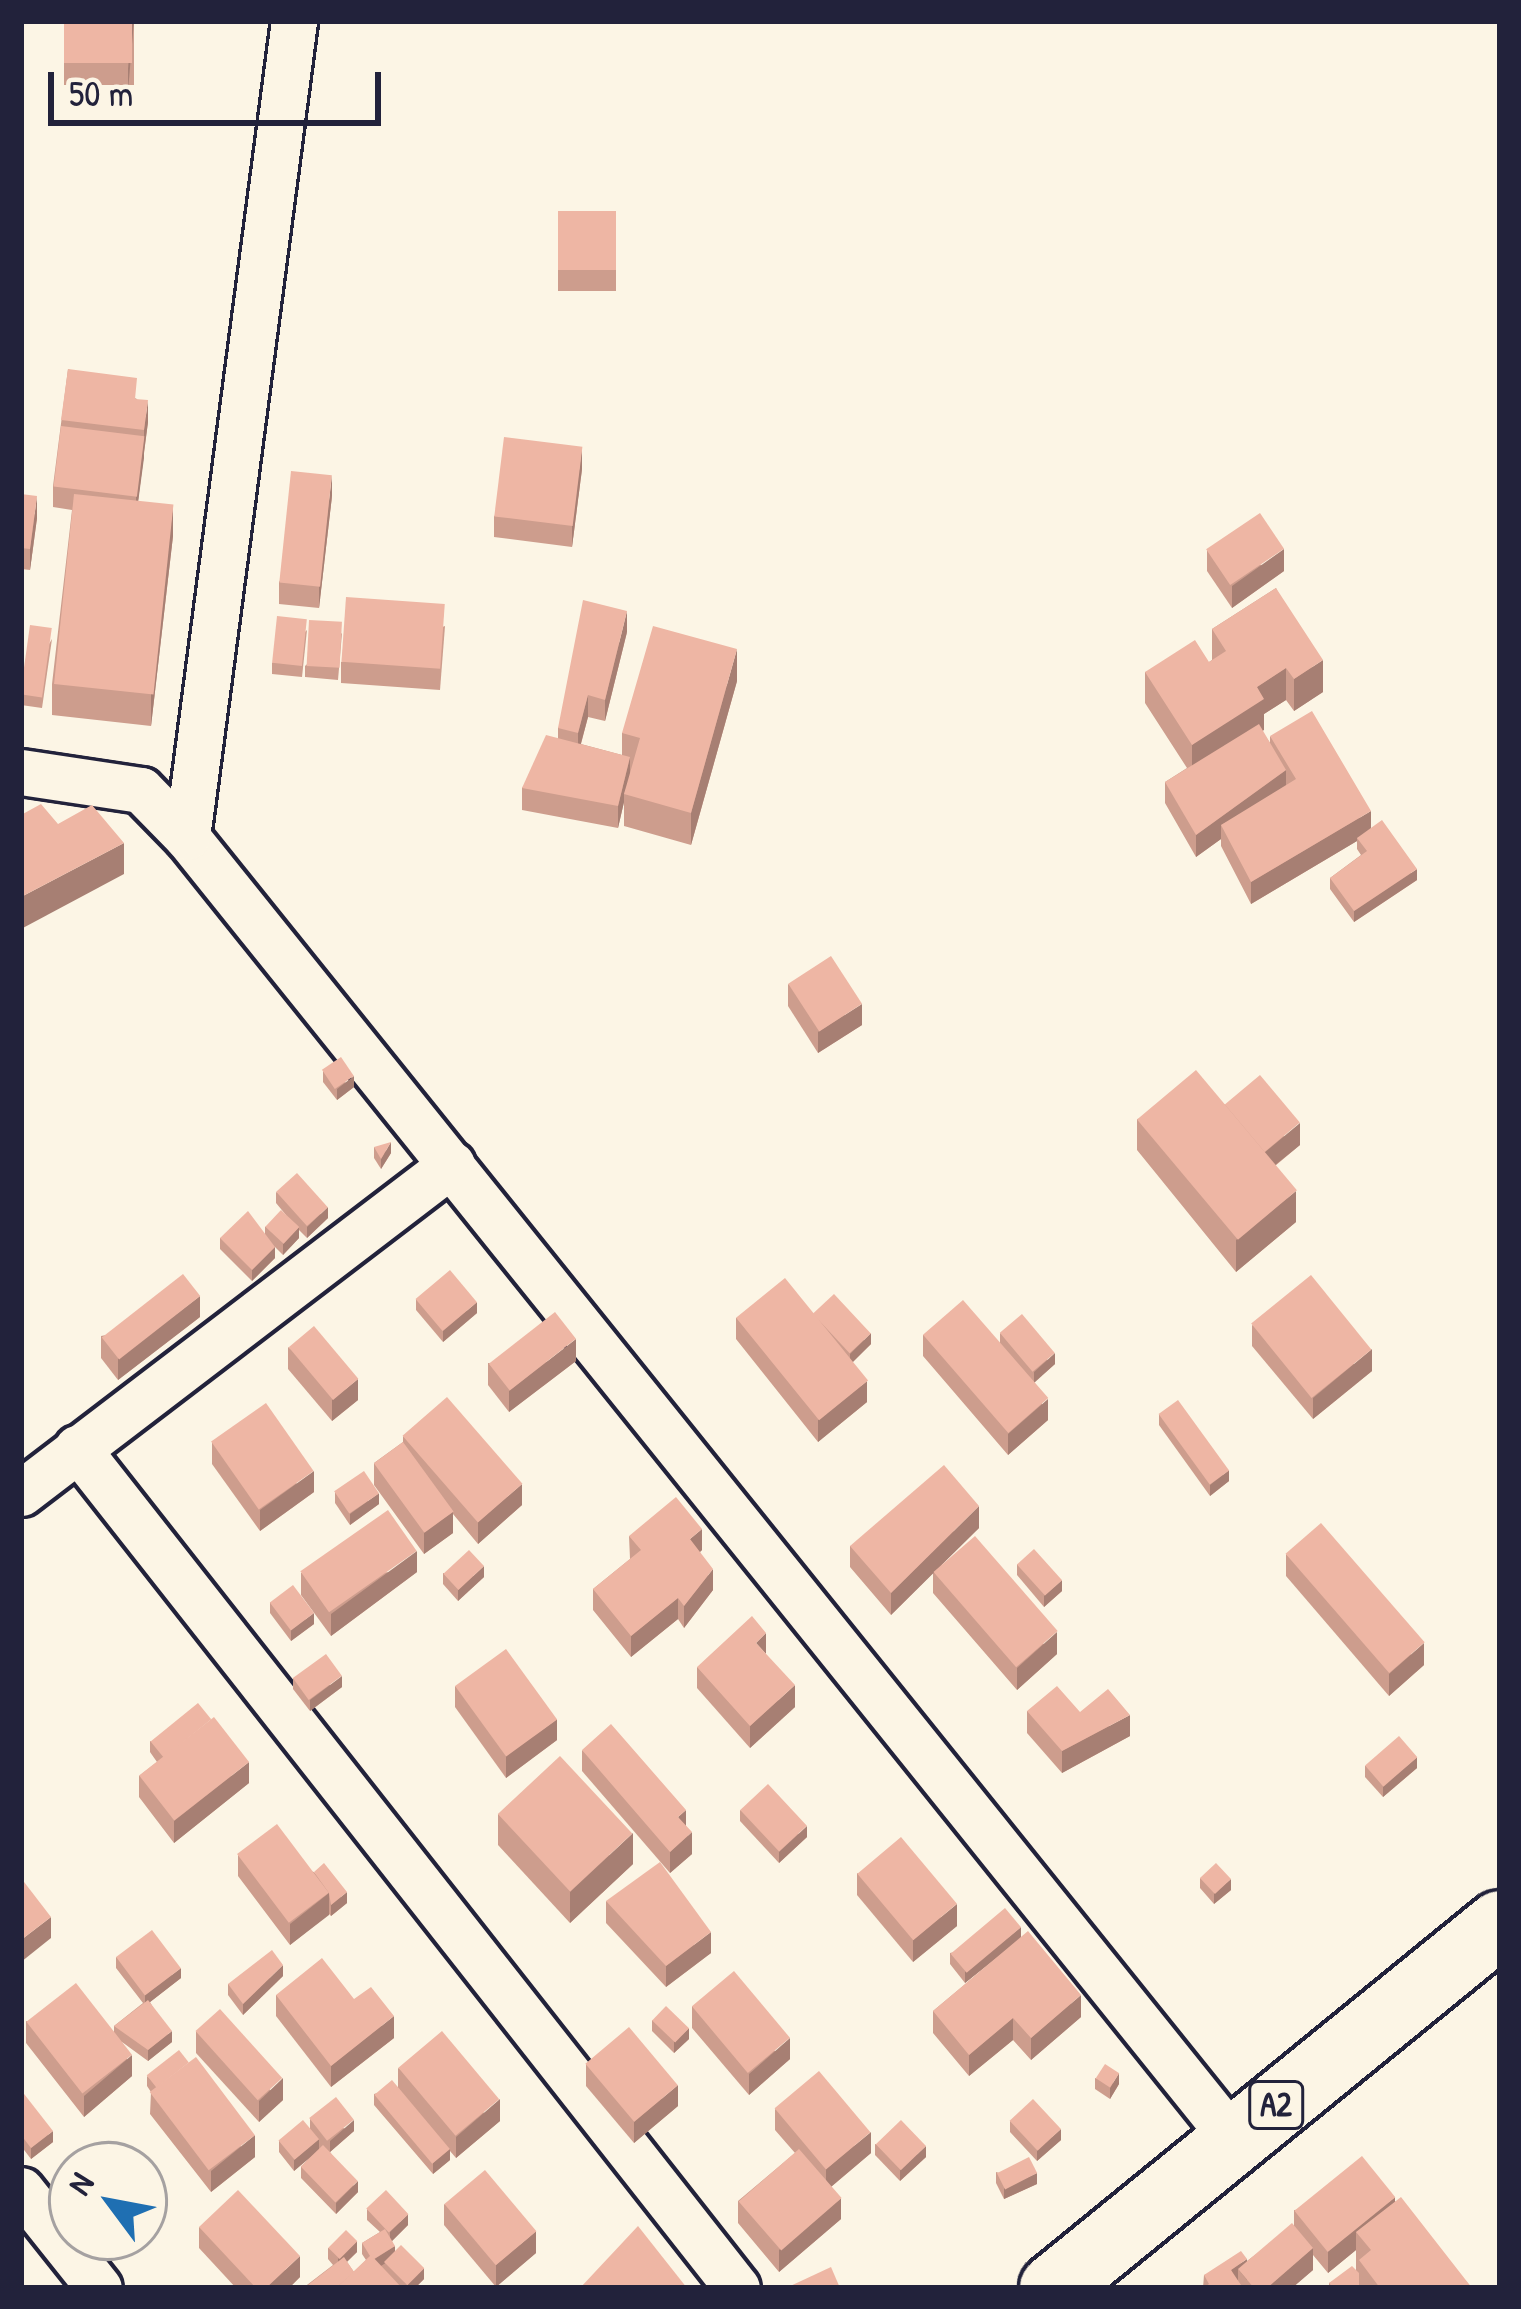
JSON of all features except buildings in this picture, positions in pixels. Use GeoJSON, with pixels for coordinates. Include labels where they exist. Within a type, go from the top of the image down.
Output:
{"type":"FeatureCollection","features":[{"type":"Feature","properties":{"kind":"main road","name":"A2"},"geometry":{"type":"LineString","coordinates":[[1074,2282],[1233,2139],[1500,1924]]}},
{"type":"Feature","properties":{"kind":"street"},"geometry":{"type":"LineString","coordinates":[[187,837],[294,21]]}},
{"type":"Feature","properties":{"kind":"street"},"geometry":{"type":"LineString","coordinates":[[21,772],[141,790],[187,837],[1233,2139]]}},
{"type":"Feature","properties":{"kind":"street"},"geometry":{"type":"LineString","coordinates":[[21,1492],[452,1164]]}},
{"type":"Feature","properties":{"kind":"street"},"geometry":{"type":"LineString","coordinates":[[77,1448],[737,2288]]}},
{"type":"Feature","properties":{"kind":"street"},"geometry":{"type":"LineString","coordinates":[[21,2190],[99,2288]]}}]}
